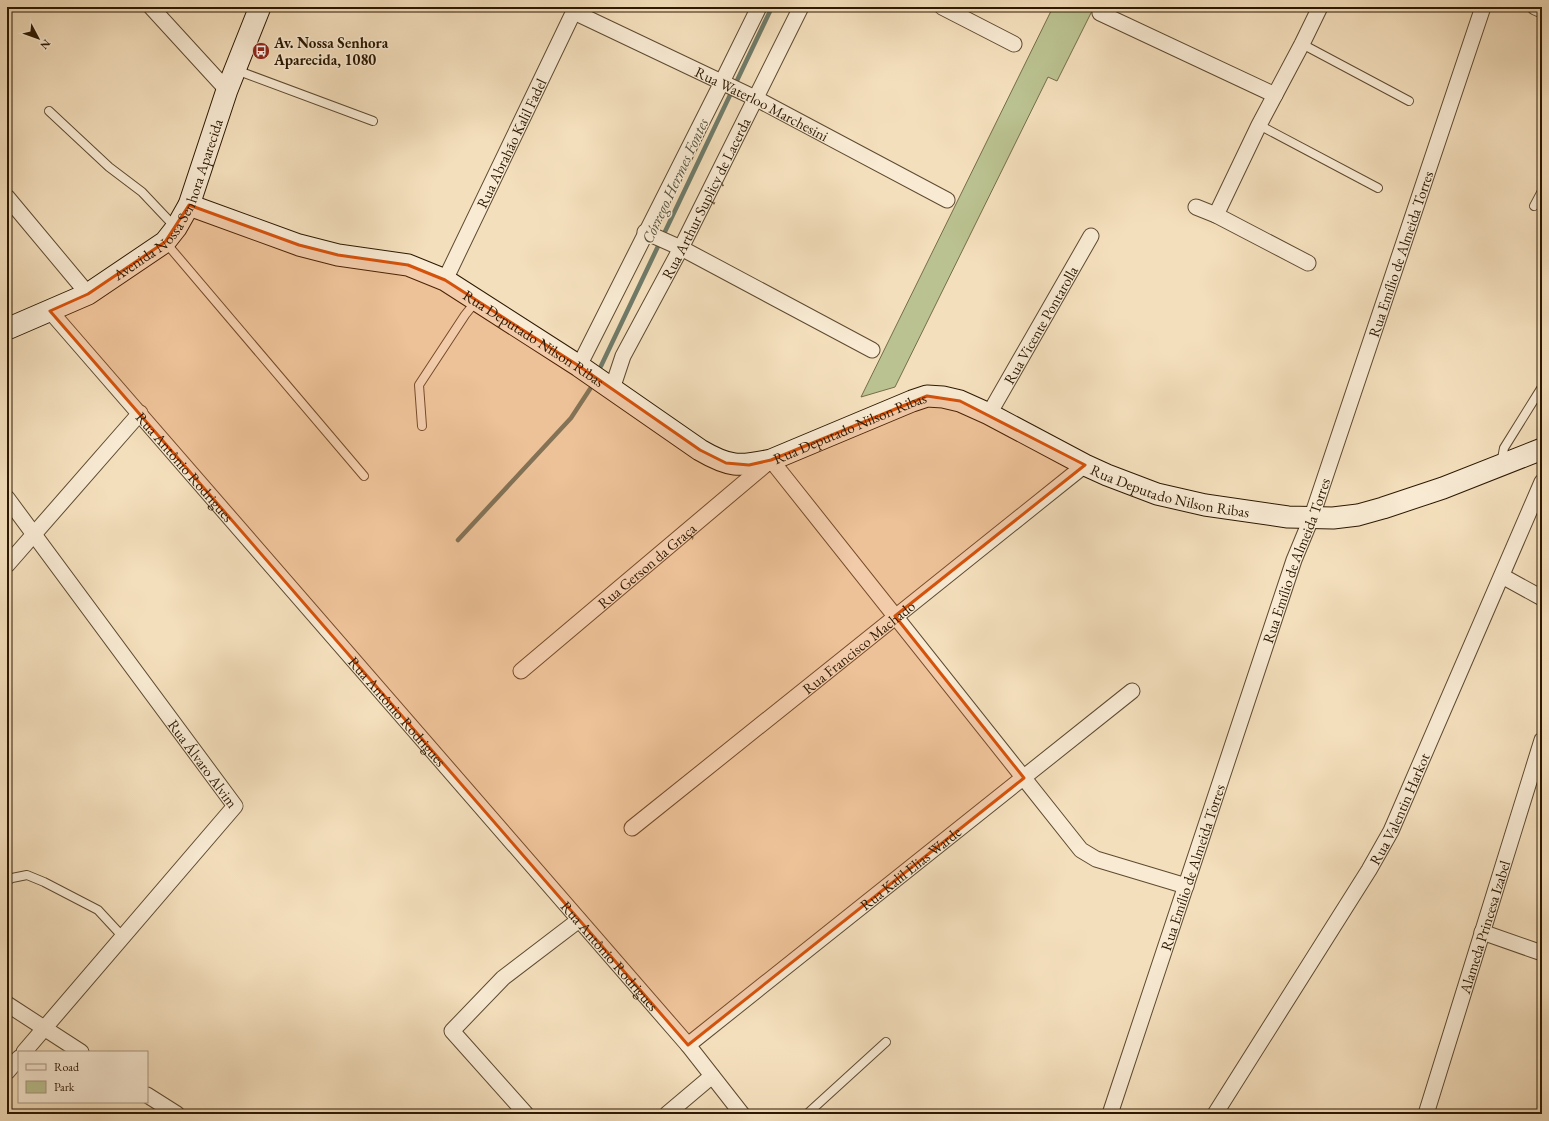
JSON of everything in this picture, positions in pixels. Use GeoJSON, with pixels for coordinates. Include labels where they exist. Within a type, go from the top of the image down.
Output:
{"type":"FeatureCollection","features":[{"type":"Feature","properties":{"kind":"street"},"geometry":{"type":"LineString","coordinates":[[151,7],[227,90]]}},
{"type":"Feature","properties":{"kind":"street","name":"Avenida Nossa Senhora Aparecida"},"geometry":{"type":"LineString","coordinates":[[7,329],[88,294],[171,235],[189,205],[227,90],[260,7]]}},
{"type":"Feature","properties":{"kind":"street"},"geometry":{"type":"LineString","coordinates":[[579,366],[759,7]]}},
{"type":"Feature","properties":{"kind":"street","name":"Rua Arthur Suplicy de Lacerda"},"geometry":{"type":"LineString","coordinates":[[612,389],[623,356],[681,248],[800,7]]}},
{"type":"Feature","properties":{"kind":"street"},"geometry":{"type":"LineString","coordinates":[[942,7],[1014,44]]}},
{"type":"Feature","properties":{"kind":"street"},"geometry":{"type":"LineString","coordinates":[[1216,215],[1274,95],[1320,7]]}},
{"type":"Feature","properties":{"kind":"street","name":"Rua Emílio de Almeida Torres"},"geometry":{"type":"LineString","coordinates":[[1110,1114],[1294,560],[1311,518],[1483,7]]}},
{"type":"Feature","properties":{"kind":"street"},"geometry":{"type":"LineString","coordinates":[[1535,7],[1542,10]]}},
{"type":"Feature","properties":{"kind":"street","name":"Rua Waterloo Marchesini"},"geometry":{"type":"LineString","coordinates":[[575,10],[755,98],[947,200]]}},
{"type":"Feature","properties":{"kind":"street","name":"Rua Abrahão Kalil Fadel"},"geometry":{"type":"LineString","coordinates":[[445,280],[575,10]]}},
{"type":"Feature","properties":{"kind":"street"},"geometry":{"type":"LineString","coordinates":[[1100,14],[1274,95]]}},
{"type":"Feature","properties":{"kind":"street"},"geometry":{"type":"LineString","coordinates":[[7,197],[88,294]]}},
{"type":"Feature","properties":{"kind":"street","name":"Rua Deputado Nilson Ribas"},"geometry":{"type":"LineString","coordinates":[[189,205],[299,245],[338,255],[408,265],[445,280],[579,366],[700,450],[713,458],[736,465],[749,465],[771,460],[912,400],[927,396],[943,397],[960,401],[989,414],[1085,465],[1137,487],[1178,500],[1255,514],[1311,518],[1333,518],[1358,515],[1420,496],[1542,449]]}},
{"type":"Feature","properties":{"kind":"street"},"geometry":{"type":"LineString","coordinates":[[1196,207],[1216,215],[1308,263]]}},
{"type":"Feature","properties":{"kind":"street"},"geometry":{"type":"LineString","coordinates":[[645,232],[681,248],[872,350]]}},
{"type":"Feature","properties":{"kind":"street","name":"Rua Vicente Pontarolla"},"geometry":{"type":"LineString","coordinates":[[989,414],[1091,236]]}},
{"type":"Feature","properties":{"kind":"street","name":"Rua Antônio Rodrigues"},"geometry":{"type":"LineString","coordinates":[[50,311],[688,1045],[742,1114]]}},
{"type":"Feature","properties":{"kind":"street"},"geometry":{"type":"LineString","coordinates":[[7,565],[140,413]]}},
{"type":"Feature","properties":{"kind":"street"},"geometry":{"type":"LineString","coordinates":[[771,460],[1076,844],[1088,855],[1186,886]]}},
{"type":"Feature","properties":{"kind":"street","name":"Rua Gerson da Graça"},"geometry":{"type":"LineString","coordinates":[[521,671],[771,460]]}},
{"type":"Feature","properties":{"kind":"street","name":"Rua Francisco Machado"},"geometry":{"type":"LineString","coordinates":[[632,828],[1085,465]]}},
{"type":"Feature","properties":{"kind":"street","name":"Rua Valentin Harkot"},"geometry":{"type":"LineString","coordinates":[[1215,1114],[1381,850],[1391,831],[1542,482]]}},
{"type":"Feature","properties":{"kind":"street","name":"Rua Álvaro Alvim"},"geometry":{"type":"LineString","coordinates":[[7,498],[235,806],[25,1051]]}},
{"type":"Feature","properties":{"kind":"street"},"geometry":{"type":"LineString","coordinates":[[1502,576],[1542,598]]}},
{"type":"Feature","properties":{"kind":"street","name":"Rua Kalil Elias Warde"},"geometry":{"type":"LineString","coordinates":[[688,1045],[1132,691]]}},
{"type":"Feature","properties":{"kind":"street","name":"Alameda Princesa Izabel"},"geometry":{"type":"LineString","coordinates":[[1426,1114],[1542,740]]}},
{"type":"Feature","properties":{"kind":"street"},"geometry":{"type":"LineString","coordinates":[[526,1114],[452,1031],[503,978],[579,920]]}},
{"type":"Feature","properties":{"kind":"street"},"geometry":{"type":"LineString","coordinates":[[1482,932],[1542,953]]}},
{"type":"Feature","properties":{"kind":"street"},"geometry":{"type":"LineString","coordinates":[[7,1004],[79,1051]]}},
{"type":"Feature","properties":{"kind":"street"},"geometry":{"type":"LineString","coordinates":[[7,1072],[18,1059]]}},
{"type":"Feature","properties":{"kind":"street"},"geometry":{"type":"LineString","coordinates":[[666,1114],[712,1076]]}},
{"type":"Feature","properties":{"kind":"street"},"geometry":{"type":"LineString","coordinates":[[148,1096],[177,1114]]}},
{"type":"Feature","properties":{"kind":"lane"},"geometry":{"type":"LineString","coordinates":[[1302,44],[1409,101]]}},
{"type":"Feature","properties":{"kind":"lane"},"geometry":{"type":"LineString","coordinates":[[235,69],[373,121]]}},
{"type":"Feature","properties":{"kind":"lane"},"geometry":{"type":"LineString","coordinates":[[49,111],[109,167],[142,192],[171,235],[364,476]]}},
{"type":"Feature","properties":{"kind":"lane"},"geometry":{"type":"LineString","coordinates":[[1259,125],[1378,188]]}},
{"type":"Feature","properties":{"kind":"lane"},"geometry":{"type":"LineString","coordinates":[[1534,206],[1542,191]]}},
{"type":"Feature","properties":{"kind":"lane"},"geometry":{"type":"LineString","coordinates":[[422,426],[419,385],[465,315],[477,300]]}},
{"type":"Feature","properties":{"kind":"lane"},"geometry":{"type":"LineString","coordinates":[[1501,465],[1504,448],[1542,387]]}},
{"type":"Feature","properties":{"kind":"lane"},"geometry":{"type":"LineString","coordinates":[[7,881],[12,878],[27,875],[44,882],[98,910],[123,937]]}},
{"type":"Feature","properties":{"kind":"lane"},"geometry":{"type":"LineString","coordinates":[[806,1114],[886,1042]]}},
{"type":"Feature","properties":{"kind":"highlighted area"},"geometry":{"type":"Polygon","coordinates":[[[189,205],[299,245],[338,255],[408,265],[445,280],[579,366],[700,450],[726,463],[749,465],[771,460],[927,396],[960,401],[1085,465],[895,616],[1024,778],[688,1045],[50,311],[88,294],[165,242],[189,205]]]}},
{"type":"Feature","properties":{"kind":"green space"},"geometry":{"type":"Polygon","coordinates":[[[1053,7],[1094,7],[1057,81],[1048,77],[895,387],[861,397],[1053,7]]]}},
{"type":"Feature","properties":{"kind":"waterway","name":"Córrego Hermes Fontes"},"geometry":{"type":"LineString","coordinates":[[601,366],[772,7]]}},
{"type":"Feature","properties":{"kind":"waterway"},"geometry":{"type":"LineString","coordinates":[[458,540],[571,418],[590,389]]}},
{"type":"Feature","properties":{"kind":"place","name":"Av. Nossa Senhora Aparecida, 1080"},"geometry":{"type":"Point","coordinates":[261,51]}}]}
